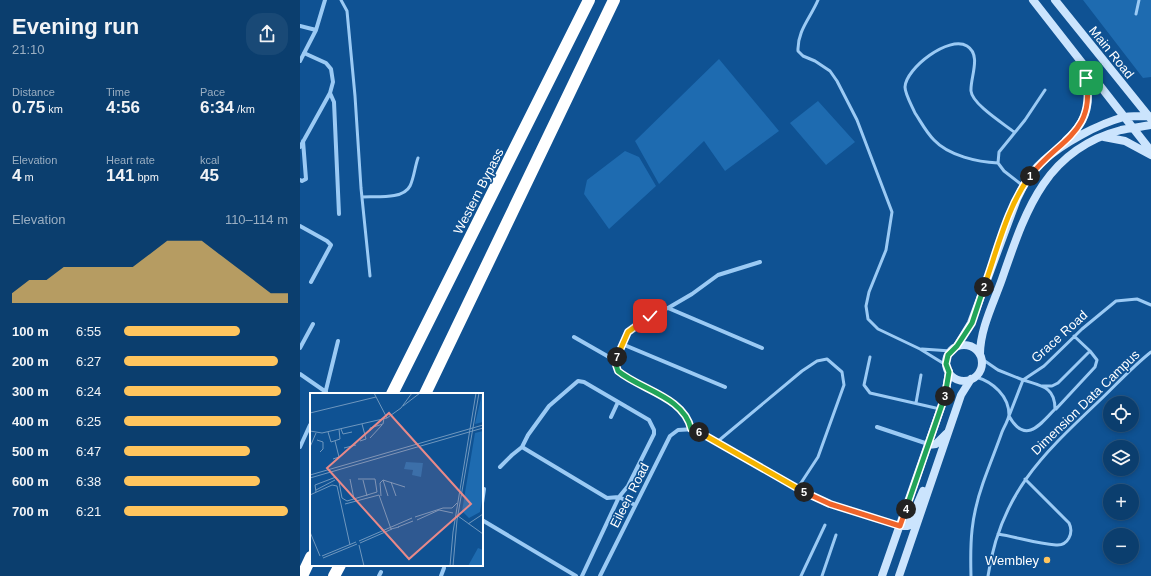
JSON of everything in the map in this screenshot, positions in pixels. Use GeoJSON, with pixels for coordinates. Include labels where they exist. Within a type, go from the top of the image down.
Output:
{"type":"FeatureCollection","features":[{"type":"Feature","properties":{"kind":"highway","name":"Western Bypass"},"geometry":{"type":"LineString","coordinates":[[392,393],[589,0]]}},
{"type":"Feature","properties":{"kind":"highway"},"geometry":{"type":"LineString","coordinates":[[425,393],[614,0]]}},
{"type":"Feature","properties":{"kind":"highway"},"geometry":{"type":"LineString","coordinates":[[302,576],[310,559]]}},
{"type":"Feature","properties":{"kind":"highway"},"geometry":{"type":"LineString","coordinates":[[308,576],[312,566]]}},
{"type":"Feature","properties":{"kind":"highway"},"geometry":{"type":"LineString","coordinates":[[334,576],[339,566]]}},
{"type":"Feature","properties":{"kind":"highway"},"geometry":{"type":"LineString","coordinates":[[342,576],[347,566]]}},
{"type":"Feature","properties":{"kind":"street"},"geometry":{"type":"LineString","coordinates":[[300,60],[316,30],[325,0]]}},
{"type":"Feature","properties":{"kind":"street"},"geometry":{"type":"LineString","coordinates":[[1033,0],[1151,151]]}},
{"type":"Feature","properties":{"kind":"street","name":"Main Road"},"geometry":{"type":"LineString","coordinates":[[1055,0],[1150,117]]}},
{"type":"Feature","properties":{"kind":"street"},"geometry":{"type":"LineString","coordinates":[[300,26],[316,30]]}},
{"type":"Feature","properties":{"kind":"street"},"geometry":{"type":"LineString","coordinates":[[300,147],[330,93],[333,82],[330,69],[326,63],[304,52]]}},
{"type":"Feature","properties":{"kind":"street"},"geometry":{"type":"LineString","coordinates":[[882,576],[946,391],[948,368],[954,348],[972,323],[1011,211],[1024,186],[1042,162],[1073,134],[1086,115],[1088,89],[1086,78],[1079,60]]}},
{"type":"Feature","properties":{"kind":"street"},"geometry":{"type":"LineString","coordinates":[[330,93],[334,102],[339,214]]}},
{"type":"Feature","properties":{"kind":"street"},"geometry":{"type":"LineString","coordinates":[[1042,162],[1078,138],[1125,117],[1150,117]]}},
{"type":"Feature","properties":{"kind":"street"},"geometry":{"type":"LineString","coordinates":[[898,576],[961,394],[981,369],[980,345],[1028,208],[1055,169],[1075,152],[1102,137],[1121,130],[1151,125]]}},
{"type":"Feature","properties":{"kind":"street"},"geometry":{"type":"LineString","coordinates":[[1102,137],[1124,140],[1151,155]]}},
{"type":"Feature","properties":{"kind":"street"},"geometry":{"type":"LineString","coordinates":[[300,180],[302,181],[306,179],[304,140]]}},
{"type":"Feature","properties":{"kind":"street"},"geometry":{"type":"LineString","coordinates":[[300,226],[327,241],[331,246],[311,282]]}},
{"type":"Feature","properties":{"kind":"street"},"geometry":{"type":"LineString","coordinates":[[760,262],[718,275],[708,284],[668,308],[650,316],[632,328],[622,344],[616,361],[617,368],[621,373],[675,405],[685,414],[689,420],[691,429],[695,429],[797,488],[830,504],[900,526],[908,526],[925,488],[932,478]]}},
{"type":"Feature","properties":{"kind":"street"},"geometry":{"type":"LineString","coordinates":[[668,308],[762,348]]}},
{"type":"Feature","properties":{"kind":"street"},"geometry":{"type":"LineString","coordinates":[[300,348],[313,324]]}},
{"type":"Feature","properties":{"kind":"street"},"geometry":{"type":"LineString","coordinates":[[574,337],[616,361]]}},
{"type":"Feature","properties":{"kind":"street"},"geometry":{"type":"LineString","coordinates":[[300,374],[325,393],[338,341]]}},
{"type":"Feature","properties":{"kind":"street"},"geometry":{"type":"LineString","coordinates":[[622,344],[725,387]]}},
{"type":"Feature","properties":{"kind":"street"},"geometry":{"type":"LineString","coordinates":[[954,348],[962,345],[973,346],[981,356]]}},
{"type":"Feature","properties":{"kind":"street"},"geometry":{"type":"LineString","coordinates":[[948,368],[956,379],[966,381],[973,378]]}},
{"type":"Feature","properties":{"kind":"street"},"geometry":{"type":"LineString","coordinates":[[500,467],[522,447],[528,435],[549,406],[578,381],[584,382],[649,420],[654,430],[654,434],[628,486],[619,497],[582,576]]}},
{"type":"Feature","properties":{"kind":"street"},"geometry":{"type":"LineString","coordinates":[[611,417],[618,402]]}},
{"type":"Feature","properties":{"kind":"street"},"geometry":{"type":"LineString","coordinates":[[940,409],[957,408]]}},
{"type":"Feature","properties":{"kind":"street"},"geometry":{"type":"LineString","coordinates":[[300,447],[310,425]]}},
{"type":"Feature","properties":{"kind":"street"},"geometry":{"type":"LineString","coordinates":[[877,427],[928,444],[936,444],[949,430]]}},
{"type":"Feature","properties":{"kind":"street","name":"Eileen Road"},"geometry":{"type":"LineString","coordinates":[[600,576],[670,436],[682,429],[691,429]]}},
{"type":"Feature","properties":{"kind":"street"},"geometry":{"type":"LineString","coordinates":[[522,447],[607,498],[619,497],[635,505]]}},
{"type":"Feature","properties":{"kind":"street"},"geometry":{"type":"LineString","coordinates":[[483,496],[484,490]]}},
{"type":"Feature","properties":{"kind":"street"},"geometry":{"type":"LineString","coordinates":[[483,521],[576,576]]}},
{"type":"Feature","properties":{"kind":"street"},"geometry":{"type":"LineString","coordinates":[[441,576],[444,568]]}},
{"type":"Feature","properties":{"kind":"lane"},"geometry":{"type":"LineString","coordinates":[[341,0],[347,12],[370,276]]}},
{"type":"Feature","properties":{"kind":"lane"},"geometry":{"type":"LineString","coordinates":[[818,0],[803,26],[798,51],[830,71],[837,81],[857,120],[892,212],[886,250],[869,292],[866,314],[868,319],[878,329],[920,348],[948,368]]}},
{"type":"Feature","properties":{"kind":"lane"},"geometry":{"type":"LineString","coordinates":[[1136,14],[1139,0]]}},
{"type":"Feature","properties":{"kind":"lane"},"geometry":{"type":"LineString","coordinates":[[998,163],[971,159],[952,152],[934,141],[924,128],[913,109],[905,88],[908,77],[916,66],[931,54],[948,46],[960,43],[968,46],[973,54],[975,64],[971,92],[974,100],[1014,132]]}},
{"type":"Feature","properties":{"kind":"lane"},"geometry":{"type":"LineString","coordinates":[[1024,186],[1004,170],[998,163],[998,152],[1044,90]]}},
{"type":"Feature","properties":{"kind":"lane"},"geometry":{"type":"LineString","coordinates":[[362,197],[396,195],[403,192],[410,187],[418,158]]}},
{"type":"Feature","properties":{"kind":"lane","name":"Grace Road"},"geometry":{"type":"LineString","coordinates":[[1023,380],[1047,363],[1074,336],[1116,301],[1137,299],[1151,305]]}},
{"type":"Feature","properties":{"kind":"lane"},"geometry":{"type":"LineString","coordinates":[[973,378],[986,381],[998,389],[1007,404],[1009,416],[1016,427],[1028,431],[1039,426],[1097,366],[1097,360],[1074,336]]}},
{"type":"Feature","properties":{"kind":"lane"},"geometry":{"type":"LineString","coordinates":[[920,348],[954,348]]}},
{"type":"Feature","properties":{"kind":"lane"},"geometry":{"type":"LineString","coordinates":[[981,356],[998,370],[1042,386],[1052,386],[1058,383],[1090,351]]}},
{"type":"Feature","properties":{"kind":"lane","name":"Dimension Data Campus"},"geometry":{"type":"LineString","coordinates":[[988,576],[998,534],[1011,503],[1025,479],[1037,463],[1063,435],[1151,352]]}},
{"type":"Feature","properties":{"kind":"lane"},"geometry":{"type":"LineString","coordinates":[[870,357],[864,386],[870,392],[940,409]]}},
{"type":"Feature","properties":{"kind":"lane"},"geometry":{"type":"LineString","coordinates":[[717,442],[802,371],[817,361],[827,359],[842,372],[845,381],[818,457],[797,488]]}},
{"type":"Feature","properties":{"kind":"lane"},"geometry":{"type":"LineString","coordinates":[[916,403],[921,376]]}},
{"type":"Feature","properties":{"kind":"lane"},"geometry":{"type":"LineString","coordinates":[[971,576],[970,537],[973,514],[1023,380]]}},
{"type":"Feature","properties":{"kind":"lane"},"geometry":{"type":"LineString","coordinates":[[1042,386],[1053,394],[1056,409]]}},
{"type":"Feature","properties":{"kind":"lane"},"geometry":{"type":"LineString","coordinates":[[998,534],[1057,546],[1067,541],[1071,536],[1071,528],[1069,523],[1025,479]]}},
{"type":"Feature","properties":{"kind":"lane"},"geometry":{"type":"LineString","coordinates":[[801,576],[824,525]]}},
{"type":"Feature","properties":{"kind":"lane"},"geometry":{"type":"LineString","coordinates":[[822,576],[836,535]]}},
{"type":"Feature","properties":{"kind":"shaded area"},"geometry":{"type":"Polygon","coordinates":[[[1083,0],[1151,0],[1151,77],[1143,78],[1083,0]]]}},
{"type":"Feature","properties":{"kind":"shaded area"},"geometry":{"type":"Polygon","coordinates":[[[719,59],[779,131],[725,171],[704,141],[659,184],[635,141],[719,59]]]}},
{"type":"Feature","properties":{"kind":"shaded area"},"geometry":{"type":"Polygon","coordinates":[[[818,101],[855,142],[826,165],[790,123],[818,101]]]}},
{"type":"Feature","properties":{"kind":"shaded area"},"geometry":{"type":"Polygon","coordinates":[[[625,151],[639,157],[656,186],[609,229],[584,194],[587,180],[625,151]]]}},
{"type":"Feature","properties":{"kind":"place","name":"Wembley"},"geometry":{"type":"Point","coordinates":[1047,560]}},
{"type":"Feature","properties":{"kind":"route"},"geometry":{"type":"LineString","coordinates":[[650,316],[628,332],[616,361],[618,371],[675,405],[689,420],[691,429],[695,429],[813,497],[830,504],[900,526],[945,396],[949,372],[946,364],[948,355],[950,351],[957,346],[972,323],[1016,199],[1042,162],[1073,134],[1086,115],[1088,89],[1086,78]]}}]}
